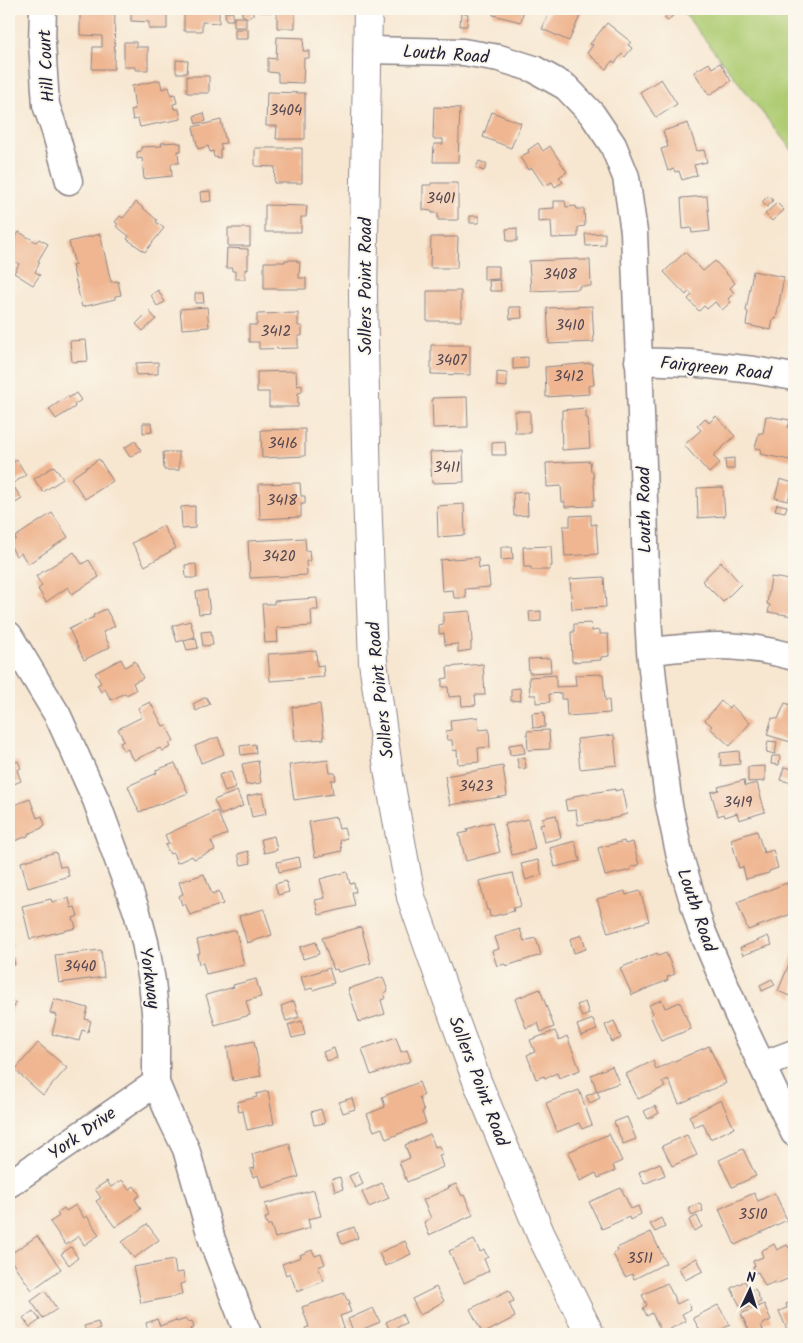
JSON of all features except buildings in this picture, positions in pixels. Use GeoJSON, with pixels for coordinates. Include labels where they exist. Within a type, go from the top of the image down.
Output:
{"type":"FeatureCollection","features":[{"type":"Feature","properties":{"kind":"main road","name":"Sollers Point Road"},"geometry":{"type":"LineString","coordinates":[[368,9],[364,295],[367,493],[374,662],[389,775],[411,897],[442,985],[477,1081],[538,1226],[590,1334]]}},
{"type":"Feature","properties":{"kind":"street","name":"Hill Court"},"geometry":{"type":"LineString","coordinates":[[43,9],[42,43],[46,105],[69,181]]}},
{"type":"Feature","properties":{"kind":"street","name":"Louth Road"},"geometry":{"type":"LineString","coordinates":[[367,50],[463,52],[499,58],[534,70],[566,87],[592,114],[613,145],[626,177],[634,232],[650,650],[669,805],[680,857],[701,928],[737,1013],[794,1134]]}},
{"type":"Feature","properties":{"kind":"street","name":"Fairgreen Road"},"geometry":{"type":"LineString","coordinates":[[638,360],[754,370],[794,378]]}},
{"type":"Feature","properties":{"kind":"street","name":"Yorkway"},"geometry":{"type":"LineString","coordinates":[[9,635],[58,716],[96,800],[137,912],[145,942],[153,989],[156,1023],[156,1083],[186,1149],[212,1240],[248,1334]]}},
{"type":"Feature","properties":{"kind":"street"},"geometry":{"type":"LineString","coordinates":[[650,650],[716,646],[777,652],[794,657]]}},
{"type":"Feature","properties":{"kind":"street"},"geometry":{"type":"LineString","coordinates":[[762,1065],[794,1053]]}},
{"type":"Feature","properties":{"kind":"street","name":"York Drive"},"geometry":{"type":"LineString","coordinates":[[9,1184],[156,1083]]}},
{"type":"Feature","properties":{"kind":"green space"},"geometry":{"type":"Polygon","coordinates":[[[681,9],[794,9],[794,153],[681,9]]]}}]}
